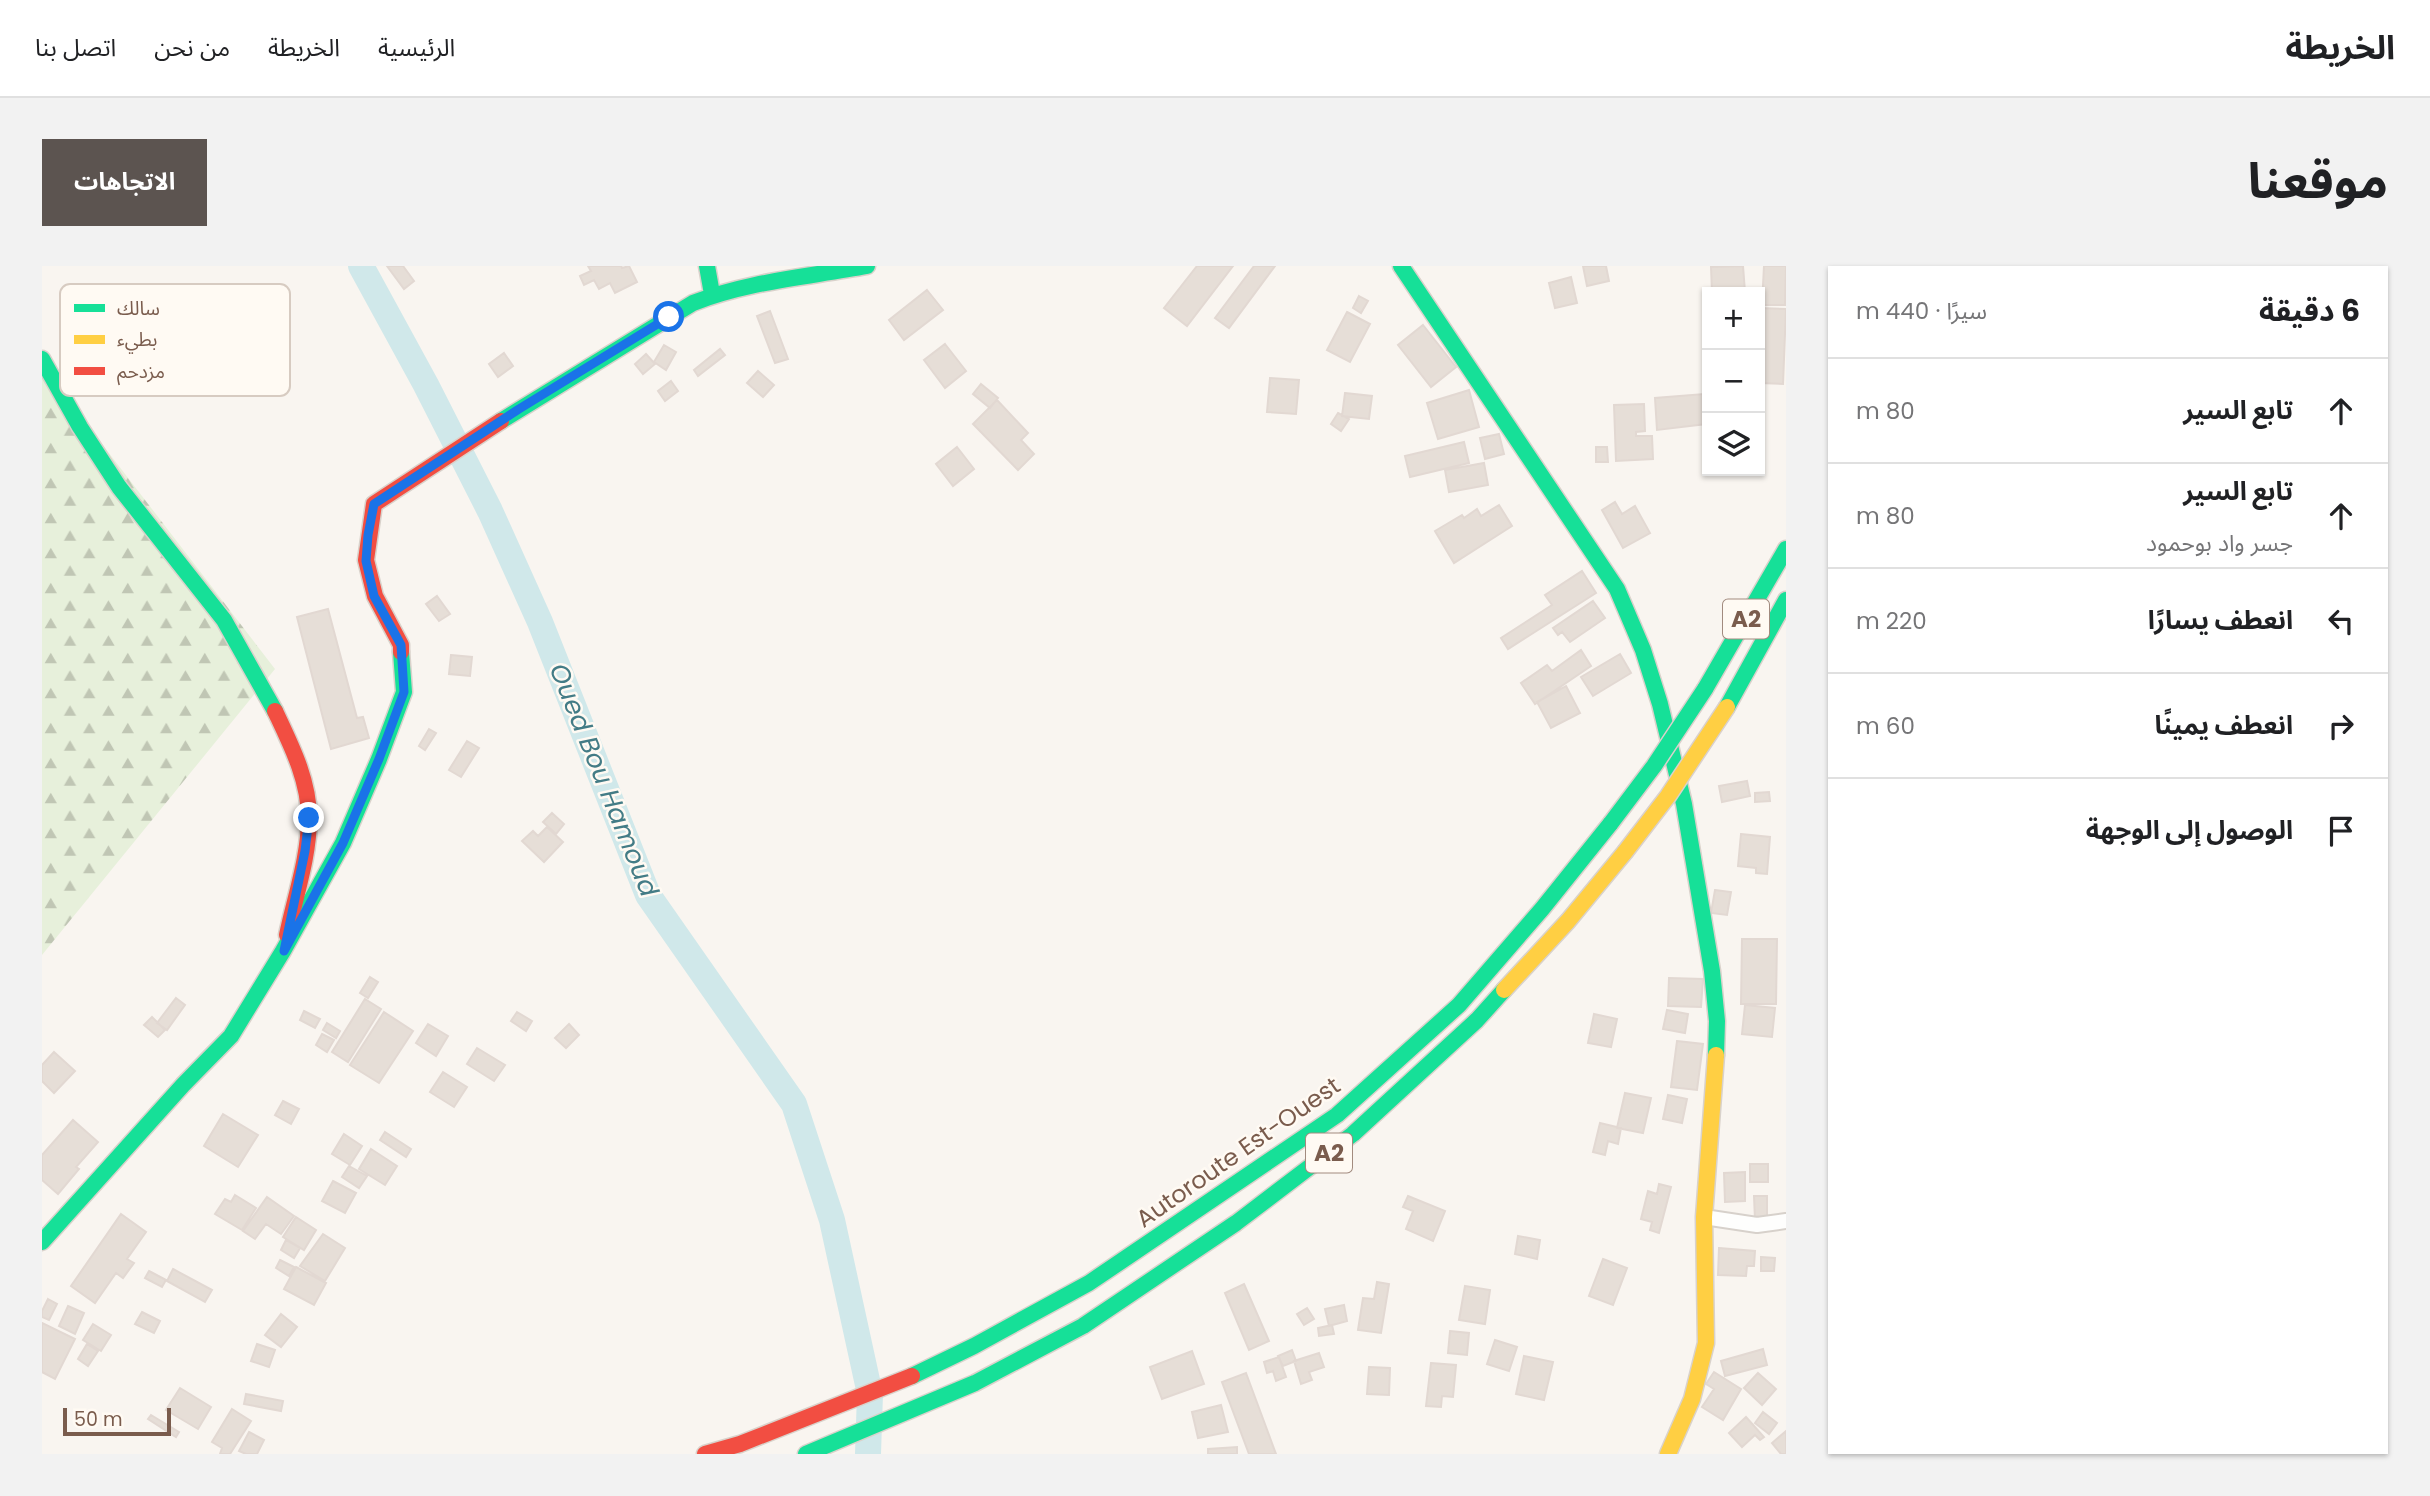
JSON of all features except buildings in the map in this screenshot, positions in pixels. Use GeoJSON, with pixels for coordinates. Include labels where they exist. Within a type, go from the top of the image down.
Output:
{"type":"FeatureCollection","features":[{"type":"Feature","properties":{"kind":"main road"},"geometry":{"type":"LineString","coordinates":[[707,266],[712,294]]}},
{"type":"Feature","properties":{"kind":"main road"},"geometry":{"type":"LineString","coordinates":[[42,1242],[183,1085],[231,1036],[284,951],[343,843],[404,692],[401,645],[374,596],[366,561],[374,504],[519,409],[669,317],[712,294],[755,284],[867,266]]}},
{"type":"Feature","properties":{"kind":"main road"},"geometry":{"type":"LineString","coordinates":[[1401,266],[1617,589],[1643,650],[1660,704],[1684,804],[1712,971],[1717,1021],[1716,1080],[1704,1217],[1706,1343],[1692,1399],[1668,1454]]}},
{"type":"Feature","properties":{"kind":"main road"},"geometry":{"type":"LineString","coordinates":[[42,359],[60,391]]}},
{"type":"Feature","properties":{"kind":"main road"},"geometry":{"type":"LineString","coordinates":[[63,396],[119,486],[224,620],[273,706],[296,755],[305,786],[309,818],[305,851],[284,951]]}},
{"type":"Feature","properties":{"kind":"main road","name":"Autoroute Est-Ouest"},"geometry":{"type":"LineString","coordinates":[[705,1454],[740,1444],[901,1381],[974,1346],[1089,1283],[1338,1115],[1459,1005],[1542,909],[1611,823],[1654,766],[1705,689],[1786,549]]}},
{"type":"Feature","properties":{"kind":"main road","name":"Autoroute Est-Ouest"},"geometry":{"type":"LineString","coordinates":[[806,1454],[975,1383],[1083,1326],[1236,1223],[1353,1134],[1477,1020],[1568,921],[1625,852],[1668,796],[1727,707],[1786,600]]}},
{"type":"Feature","properties":{"kind":"street"},"geometry":{"type":"LineString","coordinates":[[1704,1217],[1757,1225],[1786,1221]]}},
{"type":"Feature","properties":{"kind":"green space"},"geometry":{"type":"Polygon","coordinates":[[[42,366],[60,389],[60,396],[65,396],[275,669],[42,955],[42,366]]]}},
{"type":"Feature","properties":{"kind":"waterway","name":"Oued Bou Hamoud"},"geometry":{"type":"LineString","coordinates":[[361,266],[490,511],[540,622],[648,895],[794,1104],[832,1220],[870,1394],[868,1454]]}},
{"type":"Feature","properties":{"kind":"traffic: fast"},"geometry":{"type":"LineString","coordinates":[[707,266],[712,294]]}},
{"type":"Feature","properties":{"kind":"traffic: fast"},"geometry":{"type":"LineString","coordinates":[[501,421],[693,303],[736,289],[867,266]]}},
{"type":"Feature","properties":{"kind":"traffic: fast"},"geometry":{"type":"LineString","coordinates":[[1401,266],[1617,589],[1643,650],[1660,704],[1684,804],[1712,971],[1717,1021],[1716,1055]]}},
{"type":"Feature","properties":{"kind":"traffic: fast"},"geometry":{"type":"LineString","coordinates":[[42,359],[60,391]]}},
{"type":"Feature","properties":{"kind":"traffic: fast"},"geometry":{"type":"LineString","coordinates":[[63,396],[119,487],[224,620],[275,711]]}},
{"type":"Feature","properties":{"kind":"traffic: fast"},"geometry":{"type":"LineString","coordinates":[[1705,689],[1786,549]]}},
{"type":"Feature","properties":{"kind":"traffic: fast"},"geometry":{"type":"LineString","coordinates":[[1727,707],[1786,600]]}},
{"type":"Feature","properties":{"kind":"traffic: fast"},"geometry":{"type":"LineString","coordinates":[[42,1242],[183,1085],[231,1036],[283,951],[343,843],[379,759],[404,692],[401,652]]}},
{"type":"Feature","properties":{"kind":"traffic: fast"},"geometry":{"type":"LineString","coordinates":[[1611,823],[1654,766],[1705,689]]}},
{"type":"Feature","properties":{"kind":"traffic: fast"},"geometry":{"type":"LineString","coordinates":[[912,1376],[974,1346],[1089,1283],[1337,1115],[1459,1005],[1542,909],[1611,823]]}},
{"type":"Feature","properties":{"kind":"traffic: fast"},"geometry":{"type":"LineString","coordinates":[[806,1454],[975,1383],[1083,1326],[1236,1223],[1353,1134],[1477,1020],[1504,990]]}},
{"type":"Feature","properties":{"kind":"traffic: slow"},"geometry":{"type":"LineString","coordinates":[[1625,852],[1668,796],[1727,707]]}},
{"type":"Feature","properties":{"kind":"traffic: slow"},"geometry":{"type":"LineString","coordinates":[[1504,990],[1568,921],[1625,852]]}},
{"type":"Feature","properties":{"kind":"traffic: slow"},"geometry":{"type":"LineString","coordinates":[[1668,1454],[1692,1399],[1706,1343],[1704,1217],[1716,1055]]}},
{"type":"Feature","properties":{"kind":"traffic: jam"},"geometry":{"type":"LineString","coordinates":[[401,652],[401,645],[375,596],[366,560],[374,504],[501,421]]}},
{"type":"Feature","properties":{"kind":"traffic: jam"},"geometry":{"type":"LineString","coordinates":[[275,711],[302,776],[309,818],[304,862],[287,935]]}},
{"type":"Feature","properties":{"kind":"traffic: jam"},"geometry":{"type":"LineString","coordinates":[[705,1454],[740,1444],[912,1376]]}},
{"type":"Feature","properties":{"kind":"route"},"geometry":{"type":"LineString","coordinates":[[309,818],[305,851],[284,951],[343,843],[404,692],[401,645],[374,596],[366,561],[374,504],[519,409],[669,317]]}}]}
